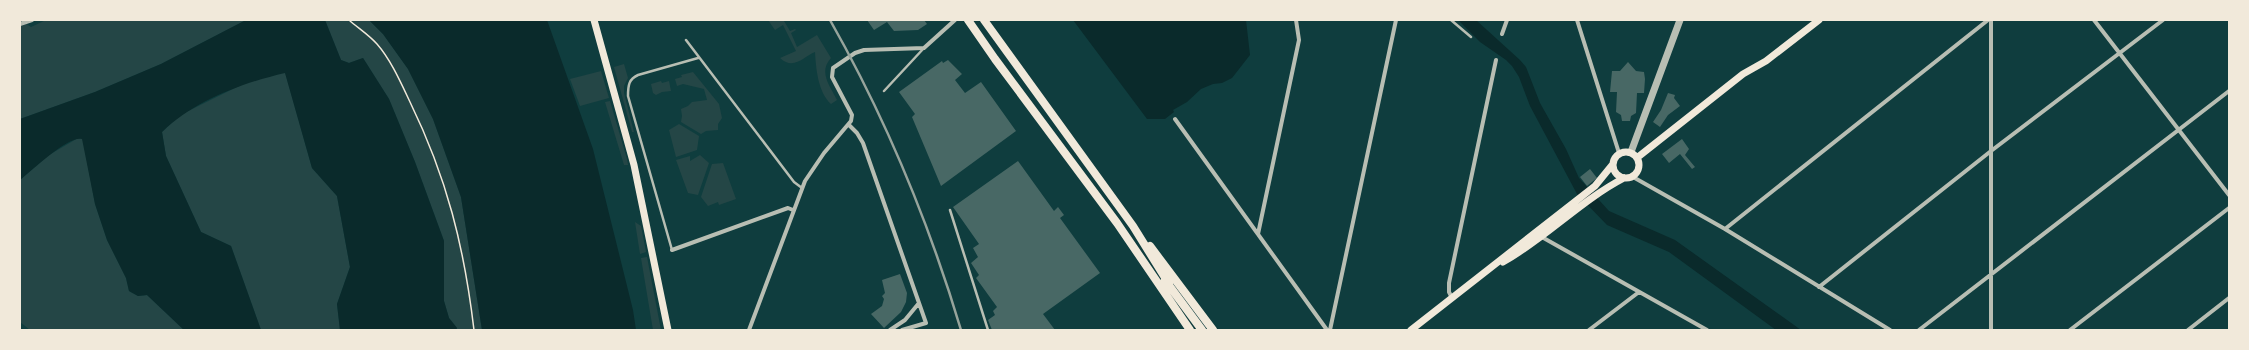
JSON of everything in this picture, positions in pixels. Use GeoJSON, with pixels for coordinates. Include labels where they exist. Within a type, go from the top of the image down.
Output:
{"type":"FeatureCollection","features":[{"type":"Feature","properties":{"kind":"main road"},"geometry":{"type":"LineString","coordinates":[[594,20],[634,165],[668,330]]}},
{"type":"Feature","properties":{"kind":"main road"},"geometry":{"type":"LineString","coordinates":[[968,20],[995,59],[1117,223],[1190,330]]}},
{"type":"Feature","properties":{"kind":"main road"},"geometry":{"type":"LineString","coordinates":[[984,20],[1133,226],[1169,284],[1202,330]]}},
{"type":"Feature","properties":{"kind":"main road"},"geometry":{"type":"LineString","coordinates":[[1638,157],[1743,74],[1766,61],[1819,20]]}},
{"type":"Feature","properties":{"kind":"main road"},"geometry":{"type":"LineString","coordinates":[[1411,330],[1489,270],[1536,231],[1593,192],[1624,178],[1633,177],[1640,166],[1638,157],[1631,152],[1620,153],[1593,192]]}},
{"type":"Feature","properties":{"kind":"main road"},"geometry":{"type":"LineString","coordinates":[[1613,164],[1615,171],[1624,178]]}},
{"type":"Feature","properties":{"kind":"main road"},"geometry":{"type":"LineString","coordinates":[[1489,270],[1524,250],[1542,237],[1580,202]]}},
{"type":"Feature","properties":{"kind":"main road"},"geometry":{"type":"LineString","coordinates":[[1117,223],[1169,284]]}},
{"type":"Feature","properties":{"kind":"main road"},"geometry":{"type":"LineString","coordinates":[[1133,226],[1154,250],[1213,330]]}},
{"type":"Feature","properties":{"kind":"street"},"geometry":{"type":"LineString","coordinates":[[20,24],[32,20]]}},
{"type":"Feature","properties":{"kind":"street"},"geometry":{"type":"LineString","coordinates":[[750,330],[802,188],[820,158],[849,125],[852,115],[832,77],[833,68],[864,50],[924,48],[955,20]]}},
{"type":"Feature","properties":{"kind":"street"},"geometry":{"type":"LineString","coordinates":[[1258,234],[1299,40],[1296,20]]}},
{"type":"Feature","properties":{"kind":"street"},"geometry":{"type":"LineString","coordinates":[[1328,330],[1396,20]]}},
{"type":"Feature","properties":{"kind":"street"},"geometry":{"type":"LineString","coordinates":[[1502,34],[1507,20]]}},
{"type":"Feature","properties":{"kind":"street"},"geometry":{"type":"LineString","coordinates":[[1577,20],[1620,153]]}},
{"type":"Feature","properties":{"kind":"street"},"geometry":{"type":"LineString","coordinates":[[1631,152],[1680,20]]}},
{"type":"Feature","properties":{"kind":"street"},"geometry":{"type":"LineString","coordinates":[[1725,229],[1988,20]]}},
{"type":"Feature","properties":{"kind":"street"},"geometry":{"type":"LineString","coordinates":[[1991,20],[1991,330]]}},
{"type":"Feature","properties":{"kind":"street"},"geometry":{"type":"LineString","coordinates":[[2094,20],[2229,195]]}},
{"type":"Feature","properties":{"kind":"street"},"geometry":{"type":"LineString","coordinates":[[1819,287],[1991,151],[2163,20]]}},
{"type":"Feature","properties":{"kind":"street"},"geometry":{"type":"LineString","coordinates":[[1452,298],[1449,292],[1449,283],[1496,60]]}},
{"type":"Feature","properties":{"kind":"street"},"geometry":{"type":"LineString","coordinates":[[1919,330],[2229,92]]}},
{"type":"Feature","properties":{"kind":"street"},"geometry":{"type":"LineString","coordinates":[[1175,119],[1328,330]]}},
{"type":"Feature","properties":{"kind":"street"},"geometry":{"type":"LineString","coordinates":[[849,125],[857,133],[862,143],[926,323],[902,330]]}},
{"type":"Feature","properties":{"kind":"street"},"geometry":{"type":"LineString","coordinates":[[1633,177],[1725,229],[1890,330]]}},
{"type":"Feature","properties":{"kind":"street"},"geometry":{"type":"LineString","coordinates":[[672,250],[788,208],[793,210]]}},
{"type":"Feature","properties":{"kind":"street"},"geometry":{"type":"LineString","coordinates":[[2070,330],[2229,208]]}},
{"type":"Feature","properties":{"kind":"street"},"geometry":{"type":"LineString","coordinates":[[1536,231],[1542,237],[1707,330]]}},
{"type":"Feature","properties":{"kind":"street"},"geometry":{"type":"LineString","coordinates":[[1589,330],[1639,292]]}},
{"type":"Feature","properties":{"kind":"street"},"geometry":{"type":"LineString","coordinates":[[2188,330],[2229,298]]}},
{"type":"Feature","properties":{"kind":"street"},"geometry":{"type":"LineString","coordinates":[[890,330],[905,320],[919,303]]}},
{"type":"Feature","properties":{"kind":"lane"},"geometry":{"type":"LineString","coordinates":[[1451,20],[1471,37]]}},
{"type":"Feature","properties":{"kind":"lane"},"geometry":{"type":"LineString","coordinates":[[686,40],[698,58],[794,182],[802,188]]}},
{"type":"Feature","properties":{"kind":"lane"},"geometry":{"type":"LineString","coordinates":[[884,92],[924,48]]}},
{"type":"Feature","properties":{"kind":"lane"},"geometry":{"type":"LineString","coordinates":[[672,250],[628,96],[628,88],[631,80],[638,75],[698,58]]}},
{"type":"Feature","properties":{"kind":"lane"},"geometry":{"type":"LineString","coordinates":[[950,210],[988,330]]}},
{"type":"Feature","properties":{"kind":"path"},"geometry":{"type":"LineString","coordinates":[[349,20],[377,45],[400,82],[431,145],[460,241],[474,330]]}},
{"type":"Feature","properties":{"kind":"shaded area"},"geometry":{"type":"Polygon","coordinates":[[[20,20],[31,27],[46,20],[246,20],[161,64],[95,92],[20,119],[20,20]]]}},
{"type":"Feature","properties":{"kind":"shaded area"},"geometry":{"type":"Polygon","coordinates":[[[246,20],[325,20],[341,60],[349,63],[363,58],[389,99],[415,162],[444,241],[444,301],[449,318],[457,328],[456,330],[340,330],[337,304],[350,267],[337,196],[312,168],[285,73],[252,82],[204,102],[175,121],[162,132],[166,156],[201,232],[231,246],[261,330],[184,330],[147,295],[138,296],[129,291],[126,278],[107,240],[95,204],[82,139],[76,139],[68,142],[20,180],[20,119],[95,92],[161,64],[246,20]]]}},
{"type":"Feature","properties":{"kind":"shaded area"},"geometry":{"type":"Polygon","coordinates":[[[325,20],[369,20],[383,34],[408,69],[433,119],[461,197],[482,330],[456,330],[457,328],[449,318],[444,301],[444,241],[415,162],[389,99],[363,58],[349,63],[341,60],[325,20]]]}},
{"type":"Feature","properties":{"kind":"shaded area"},"geometry":{"type":"Polygon","coordinates":[[[369,20],[547,20],[593,149],[633,310],[636,330],[482,330],[461,197],[433,119],[408,69],[383,34],[369,20]]]}},
{"type":"Feature","properties":{"kind":"shaded area"},"geometry":{"type":"Polygon","coordinates":[[[768,20],[786,20],[784,21],[790,31],[796,30],[791,33],[797,47],[817,35],[831,58],[825,68],[825,74],[837,100],[831,104],[820,87],[815,52],[794,63],[785,62],[780,58],[796,51],[783,25],[775,30],[768,20]]]}},
{"type":"Feature","properties":{"kind":"shaded area"},"geometry":{"type":"Polygon","coordinates":[[[1073,20],[1246,20],[1250,55],[1232,78],[1222,83],[1213,84],[1201,89],[1187,102],[1173,110],[1174,112],[1165,119],[1147,119],[1073,20]]]}},
{"type":"Feature","properties":{"kind":"shaded area"},"geometry":{"type":"Polygon","coordinates":[[[1458,20],[1476,20],[1526,67],[1540,103],[1566,149],[1579,178],[1609,211],[1675,240],[1801,330],[1776,330],[1669,252],[1607,225],[1577,194],[1530,106],[1519,77],[1512,66],[1480,42],[1458,20]]]}},
{"type":"Feature","properties":{"kind":"shaded area"},"geometry":{"type":"Polygon","coordinates":[[[624,64],[628,78],[624,86],[624,93],[634,132],[632,132],[614,67],[624,64]]]}},
{"type":"Feature","properties":{"kind":"shaded area"},"geometry":{"type":"Polygon","coordinates":[[[601,71],[609,98],[580,106],[570,79],[601,71]]]}},
{"type":"Feature","properties":{"kind":"shaded area"},"geometry":{"type":"Polygon","coordinates":[[[285,72],[312,168],[337,196],[350,267],[337,304],[340,330],[261,330],[231,246],[201,232],[166,156],[162,132],[180,115],[247,82],[285,72]]]}},
{"type":"Feature","properties":{"kind":"shaded area"},"geometry":{"type":"Polygon","coordinates":[[[693,72],[719,104],[722,118],[718,124],[718,130],[706,131],[701,134],[681,122],[681,109],[688,106],[692,102],[707,100],[704,89],[683,84],[677,86],[675,79],[682,77],[681,75],[693,72]]]}},
{"type":"Feature","properties":{"kind":"shaded area"},"geometry":{"type":"Polygon","coordinates":[[[661,81],[662,83],[669,81],[671,91],[662,92],[656,95],[653,93],[651,84],[661,81]]]}},
{"type":"Feature","properties":{"kind":"shaded area"},"geometry":{"type":"Polygon","coordinates":[[[610,101],[628,165],[624,165],[605,102],[610,101]]]}},
{"type":"Feature","properties":{"kind":"shaded area"},"geometry":{"type":"Polygon","coordinates":[[[679,124],[699,136],[697,150],[676,157],[669,130],[679,124]]]}},
{"type":"Feature","properties":{"kind":"shaded area"},"geometry":{"type":"Polygon","coordinates":[[[78,138],[83,139],[95,204],[107,240],[126,278],[129,291],[138,296],[147,295],[184,330],[30,330],[20,322],[20,180],[49,155],[78,138]]]}},
{"type":"Feature","properties":{"kind":"shaded area"},"geometry":{"type":"Polygon","coordinates":[[[700,155],[709,163],[698,195],[688,193],[676,160],[690,156],[690,161],[700,155]]]}},
{"type":"Feature","properties":{"kind":"shaded area"},"geometry":{"type":"Polygon","coordinates":[[[723,163],[736,199],[719,205],[718,202],[708,206],[701,197],[712,164],[723,163]]]}},
{"type":"Feature","properties":{"kind":"shaded area"},"geometry":{"type":"Polygon","coordinates":[[[635,222],[641,226],[646,252],[640,254],[635,222]]]}},
{"type":"Feature","properties":{"kind":"shaded area"},"geometry":{"type":"Polygon","coordinates":[[[647,257],[661,330],[653,330],[641,258],[647,257]]]}},
{"type":"Feature","properties":{"kind":"building"},"geometry":{"type":"Polygon","coordinates":[[[867,20],[924,20],[927,24],[918,30],[894,31],[887,22],[874,30],[867,20]]]}},
{"type":"Feature","properties":{"kind":"building"},"geometry":{"type":"Polygon","coordinates":[[[948,60],[962,74],[955,80],[965,93],[981,82],[1016,131],[941,186],[912,117],[915,114],[899,92],[942,61],[943,63],[948,60]]]}},
{"type":"Feature","properties":{"kind":"building"},"geometry":{"type":"Polygon","coordinates":[[[1628,62],[1636,71],[1644,72],[1644,93],[1637,93],[1636,113],[1631,116],[1630,121],[1622,121],[1621,115],[1616,112],[1617,92],[1610,92],[1612,71],[1620,71],[1628,62]]]}},
{"type":"Feature","properties":{"kind":"building"},"geometry":{"type":"Polygon","coordinates":[[[1668,93],[1675,95],[1674,98],[1680,106],[1668,115],[1660,127],[1653,122],[1661,110],[1668,93]]]}},
{"type":"Feature","properties":{"kind":"building"},"geometry":{"type":"Polygon","coordinates":[[[1682,139],[1689,149],[1685,155],[1695,167],[1692,169],[1680,154],[1669,163],[1662,154],[1682,139]]]}},
{"type":"Feature","properties":{"kind":"building"},"geometry":{"type":"Polygon","coordinates":[[[1018,161],[1054,211],[1058,207],[1064,215],[1060,218],[1100,273],[1043,314],[1055,330],[992,330],[988,320],[995,315],[993,311],[997,307],[976,278],[979,275],[971,263],[978,257],[973,248],[979,244],[953,207],[1018,161]]]}},
{"type":"Feature","properties":{"kind":"building"},"geometry":{"type":"Polygon","coordinates":[[[1590,169],[1597,178],[1587,186],[1580,177],[1590,169]]]}},
{"type":"Feature","properties":{"kind":"building"},"geometry":{"type":"Polygon","coordinates":[[[900,274],[907,293],[906,302],[901,312],[884,328],[871,314],[882,306],[884,299],[882,296],[885,293],[882,280],[900,274]]]}},
{"type":"Feature","properties":{"kind":"railway"},"geometry":{"type":"LineString","coordinates":[[830,20],[869,94],[904,171],[935,250],[961,330]]}}]}
